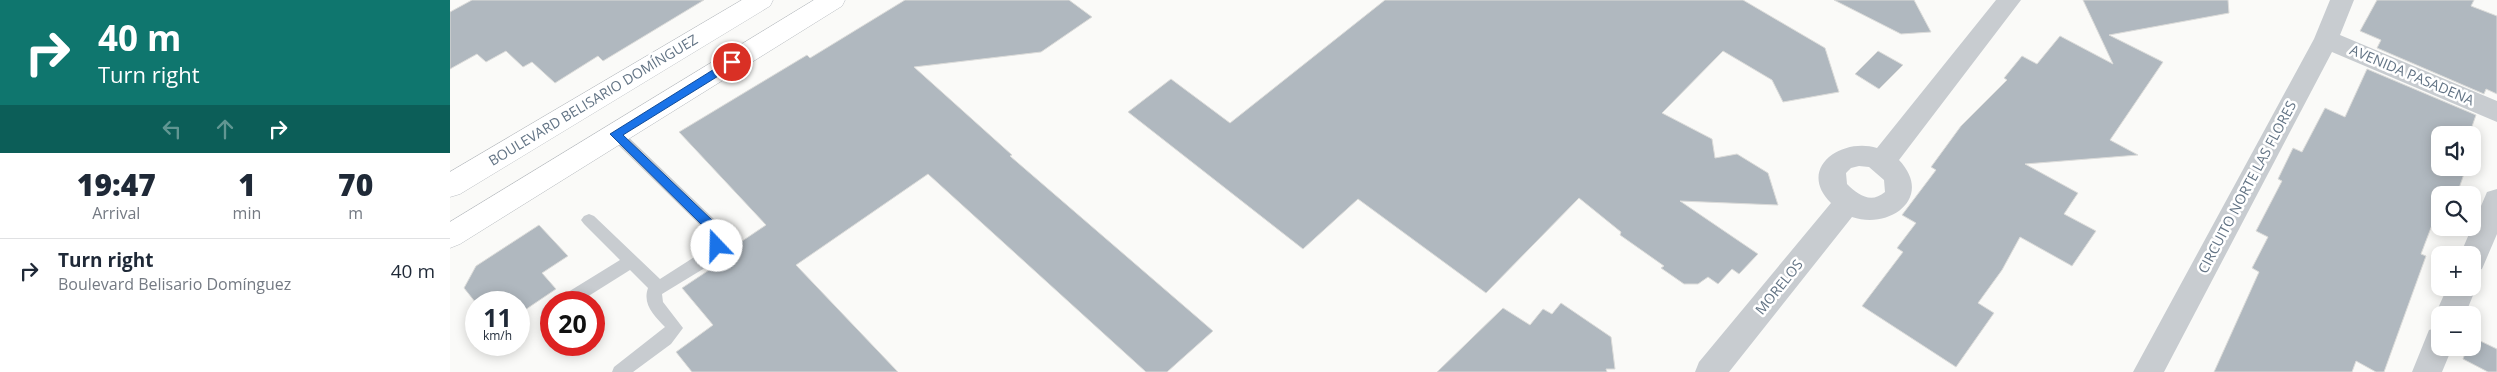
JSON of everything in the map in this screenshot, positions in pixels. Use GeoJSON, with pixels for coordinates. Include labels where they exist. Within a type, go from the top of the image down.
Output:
{"type":"FeatureCollection","features":[{"type":"Feature","properties":{"kind":"main road","name":"BOULEVARD BELISARIO DOMÍNGUEZ"},"geometry":{"type":"LineString","coordinates":[[450,186],[761,0]]}},
{"type":"Feature","properties":{"kind":"main road"},"geometry":{"type":"LineString","coordinates":[[450,236],[833,0]]}},
{"type":"Feature","properties":{"kind":"street"},"geometry":{"type":"LineString","coordinates":[[1882,162],[2009,0]]}},
{"type":"Feature","properties":{"kind":"street","name":"CIRCUITO NORTE LAS FLORES"},"geometry":{"type":"LineString","coordinates":[[2148,372],[2326,39],[2342,0]]}},
{"type":"Feature","properties":{"kind":"street","name":"AVENIDA PASADENA"},"geometry":{"type":"LineString","coordinates":[[2326,39],[2497,112]]}},
{"type":"Feature","properties":{"kind":"street"},"geometry":{"type":"LineString","coordinates":[[1860,155],[1882,162],[1891,169],[1900,187],[1898,196],[1882,208],[1871,209],[1848,202],[1839,195],[1833,186],[1831,176],[1833,168],[1839,161],[1860,155]]}},
{"type":"Feature","properties":{"kind":"street"},"geometry":{"type":"LineString","coordinates":[[2478,246],[2497,200]]}},
{"type":"Feature","properties":{"kind":"street","name":"MORELOS"},"geometry":{"type":"LineString","coordinates":[[1710,372],[1848,202]]}},
{"type":"Feature","properties":{"kind":"street"},"geometry":{"type":"LineString","coordinates":[[2427,372],[2434,356]]}},
{"type":"Feature","properties":{"kind":"lane"},"geometry":{"type":"LineString","coordinates":[[616,134],[701,215],[710,225],[716,240],[716,249],[710,256],[658,287],[653,300],[675,328],[665,339],[620,372]]}},
{"type":"Feature","properties":{"kind":"lane"},"geometry":{"type":"LineString","coordinates":[[589,220],[658,287]]}},
{"type":"Feature","properties":{"kind":"lane"},"geometry":{"type":"LineString","coordinates":[[583,291],[631,261]]}},
{"type":"Feature","properties":{"kind":"building"},"geometry":{"type":"Polygon","coordinates":[[[472,0],[704,0],[603,61],[598,56],[555,83],[532,62],[523,67],[506,51],[486,62],[477,54],[450,69],[450,12],[472,0]]]}},
{"type":"Feature","properties":{"kind":"building"},"geometry":{"type":"Polygon","coordinates":[[[905,0],[1069,0],[1092,17],[1041,52],[914,67],[1012,155],[1010,156],[1213,331],[1167,372],[1146,372],[928,174],[796,265],[898,372],[692,372],[676,352],[713,325],[682,288],[718,264],[715,261],[717,258],[766,225],[679,132],[807,55],[810,58],[905,0]]]}},
{"type":"Feature","properties":{"kind":"building"},"geometry":{"type":"Polygon","coordinates":[[[1385,0],[1743,0],[1825,48],[1839,92],[1783,102],[1772,80],[1723,51],[1662,113],[1712,139],[1715,158],[1737,154],[1768,173],[1778,205],[1680,201],[1758,254],[1739,274],[1732,269],[1718,284],[1708,277],[1698,284],[1684,284],[1661,268],[1664,266],[1620,235],[1621,232],[1579,198],[1486,293],[1358,199],[1303,249],[1128,112],[1171,79],[1230,123],[1385,0]]]}},
{"type":"Feature","properties":{"kind":"building"},"geometry":{"type":"Polygon","coordinates":[[[1834,0],[1914,0],[1931,32],[1901,34],[1834,0]]]}},
{"type":"Feature","properties":{"kind":"building"},"geometry":{"type":"Polygon","coordinates":[[[2083,0],[2228,0],[2229,13],[2109,35],[2163,62],[2110,140],[2138,155],[2025,164],[2078,193],[2064,214],[2096,231],[2072,266],[2020,237],[2002,270],[1978,303],[1994,313],[1956,367],[1862,306],[1903,252],[1897,248],[1916,223],[1902,215],[1936,170],[1931,167],[1961,126],[2007,80],[2004,78],[2022,56],[2037,64],[2060,36],[2113,64],[2083,0]]]}},
{"type":"Feature","properties":{"kind":"building"},"geometry":{"type":"Polygon","coordinates":[[[2377,0],[2474,0],[2471,6],[2497,16],[2497,94],[2486,89],[2484,94],[2377,48],[2381,40],[2360,31],[2377,0]]]}},
{"type":"Feature","properties":{"kind":"building"},"geometry":{"type":"Polygon","coordinates":[[[1878,51],[1903,65],[1879,89],[1855,74],[1878,51]]]}},
{"type":"Feature","properties":{"kind":"building"},"geometry":{"type":"Polygon","coordinates":[[[2367,69],[2476,115],[2472,126],[2431,126],[2431,176],[2463,176],[2460,186],[2431,186],[2431,228],[2421,254],[2426,256],[2384,372],[2376,372],[2356,361],[2352,372],[2214,372],[2259,272],[2252,268],[2268,237],[2256,231],[2282,181],[2278,179],[2293,148],[2302,152],[2325,108],[2345,117],[2367,69]]]}},
{"type":"Feature","properties":{"kind":"building"},"geometry":{"type":"Polygon","coordinates":[[[539,225],[568,256],[542,273],[556,289],[553,291],[540,291],[540,300],[530,307],[530,291],[466,291],[464,288],[476,266],[539,225]]]}},
{"type":"Feature","properties":{"kind":"building"},"geometry":{"type":"Polygon","coordinates":[[[1561,303],[1611,337],[1615,369],[1606,369],[1607,372],[1437,372],[1503,308],[1530,325],[1543,309],[1552,314],[1561,303]]]}},
{"type":"Feature","properties":{"kind":"building"},"geometry":{"type":"Polygon","coordinates":[[[2481,341],[2497,349],[2497,372],[2488,372],[2463,359],[2464,356],[2481,356],[2481,341]]]}},
{"type":"Feature","properties":{"kind":"route"},"geometry":{"type":"LineString","coordinates":[[717,246],[710,225],[701,215],[616,134],[732,62]]}}]}
